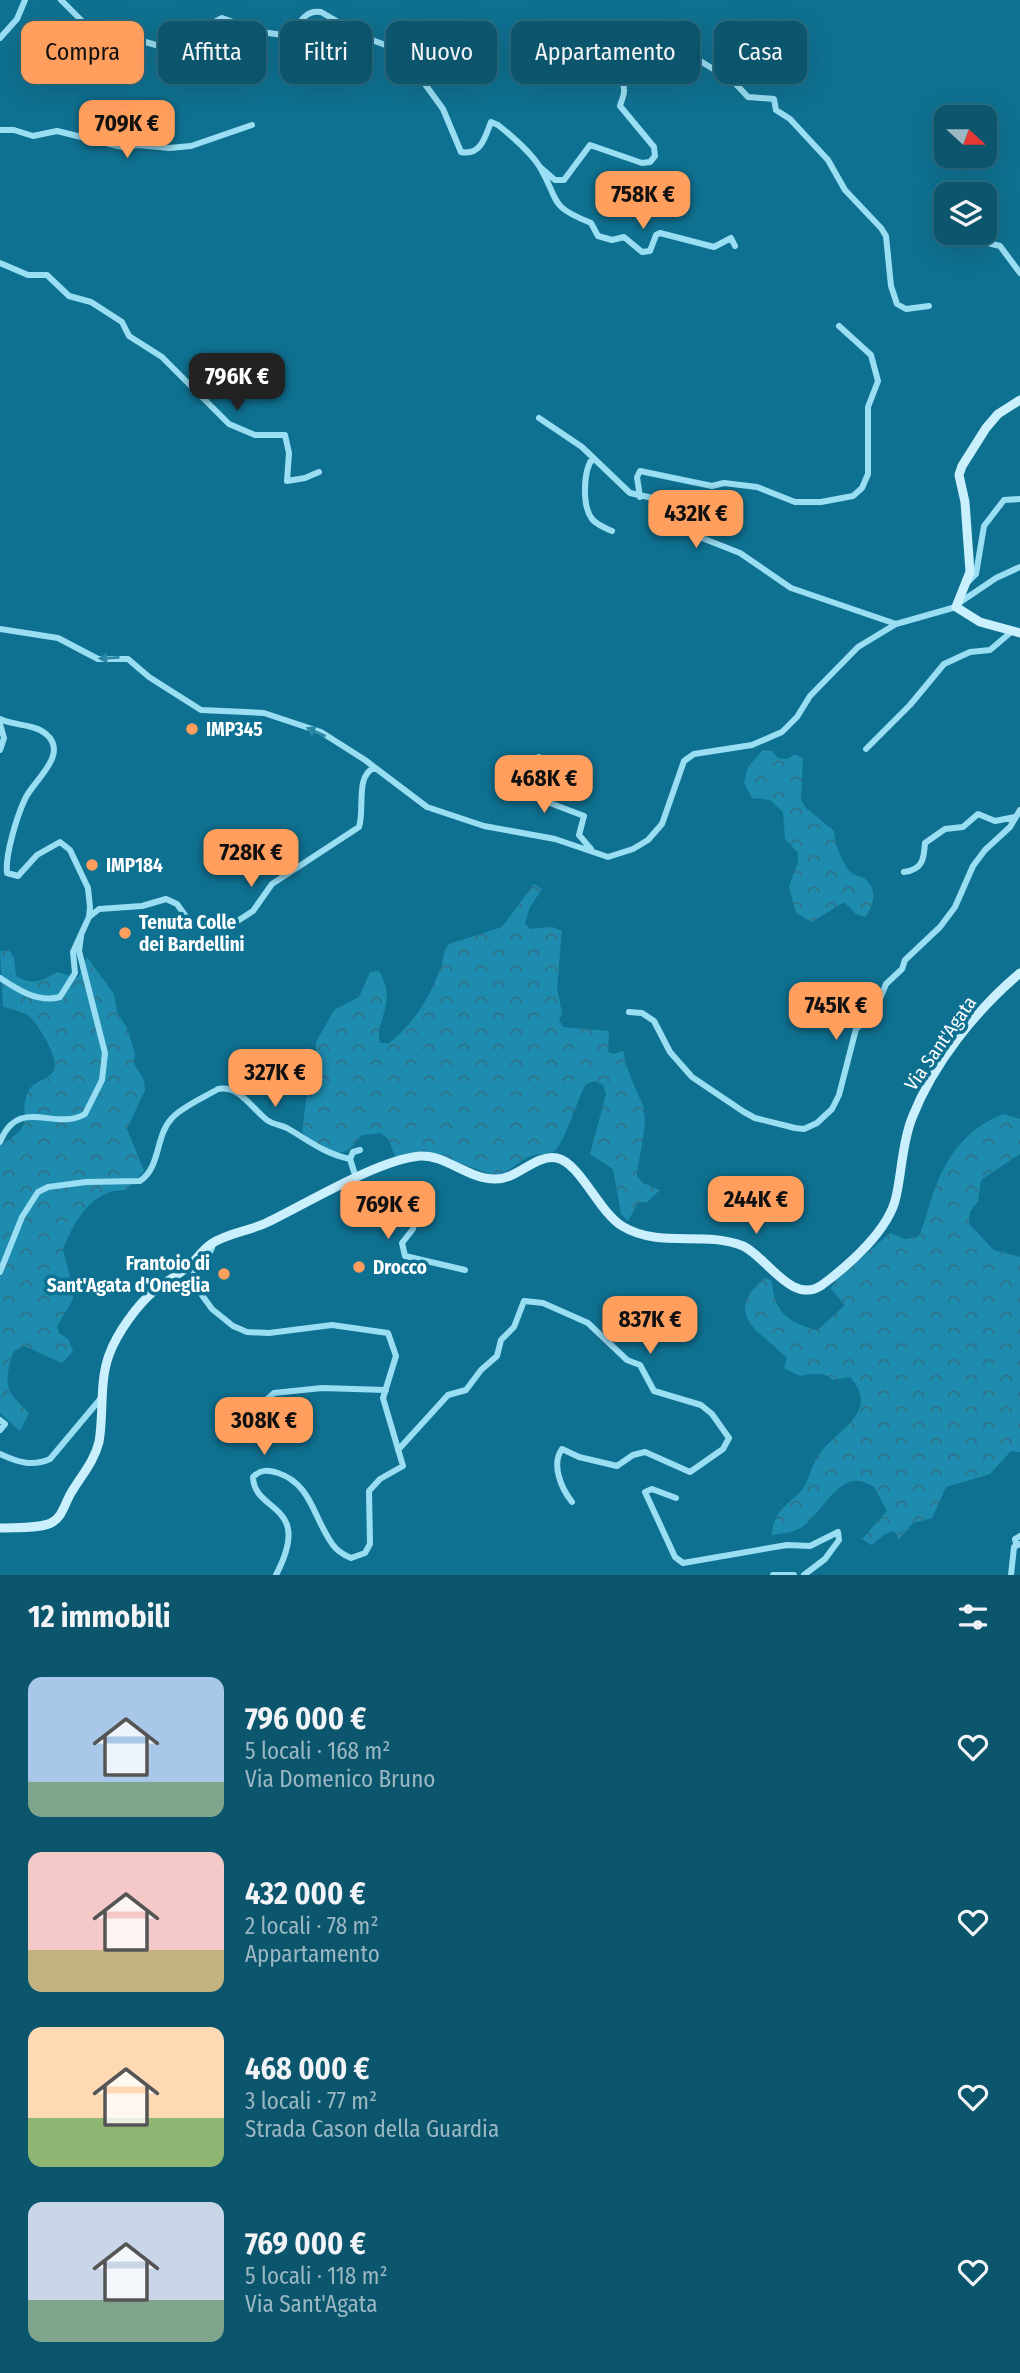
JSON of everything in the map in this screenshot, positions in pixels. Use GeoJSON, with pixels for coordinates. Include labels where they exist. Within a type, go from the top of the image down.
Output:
{"type":"FeatureCollection","features":[{"type":"Feature","properties":{"kind":"street"},"geometry":{"type":"LineString","coordinates":[[0,38],[17,19],[25,0]]}},
{"type":"Feature","properties":{"kind":"street"},"geometry":{"type":"LineString","coordinates":[[61,0],[97,36],[105,39],[124,36],[156,45],[176,43],[222,18],[261,32],[292,36],[303,18],[315,11],[321,12],[364,37],[397,49],[443,109],[461,152],[467,153],[480,146],[491,122],[511,136],[555,180],[564,180],[590,145],[642,163],[650,162],[655,156],[654,147],[620,106],[624,94],[619,65],[621,57],[626,51],[632,51],[661,70],[692,56],[733,81],[748,97],[774,99],[778,112],[790,119],[828,160],[845,190],[886,236],[891,286],[897,304],[910,309],[929,306]]}},
{"type":"Feature","properties":{"kind":"street"},"geometry":{"type":"LineString","coordinates":[[0,130],[15,130],[33,136],[57,131],[122,147],[139,145],[169,148],[191,146],[252,125]]}},
{"type":"Feature","properties":{"kind":"street"},"geometry":{"type":"LineString","coordinates":[[540,167],[556,204],[573,216],[591,223],[600,237],[624,237],[642,252],[650,251],[656,235],[660,233],[714,247],[731,238],[735,246]]}},
{"type":"Feature","properties":{"kind":"street"},"geometry":{"type":"LineString","coordinates":[[996,245],[1000,246],[1020,273]]}},
{"type":"Feature","properties":{"kind":"street"},"geometry":{"type":"LineString","coordinates":[[0,263],[28,275],[47,275],[69,296],[91,302],[118,319],[130,335],[162,357],[229,424],[255,435],[285,435],[289,453],[286,481],[294,481],[318,472]]}},
{"type":"Feature","properties":{"kind":"street"},"geometry":{"type":"LineString","coordinates":[[639,497],[637,477],[640,471],[712,486],[724,483],[757,487],[795,502],[821,502],[853,496],[859,492],[868,474],[868,407],[878,381],[871,355],[839,326]]}},
{"type":"Feature","properties":{"kind":"street"},"geometry":{"type":"LineString","coordinates":[[957,605],[970,572],[966,518],[959,475],[986,428],[998,414],[1020,400]]}},
{"type":"Feature","properties":{"kind":"street"},"geometry":{"type":"LineString","coordinates":[[539,418],[593,458],[620,487],[639,497],[671,502],[687,516],[702,538],[740,554],[791,588],[896,624]]}},
{"type":"Feature","properties":{"kind":"street"},"geometry":{"type":"LineString","coordinates":[[593,458],[587,468],[588,510],[597,524],[612,531]]}},
{"type":"Feature","properties":{"kind":"street"},"geometry":{"type":"LineString","coordinates":[[967,583],[976,574],[986,522],[1004,500],[1020,499]]}},
{"type":"Feature","properties":{"kind":"street"},"geometry":{"type":"LineString","coordinates":[[0,629],[58,638],[98,659],[128,659],[149,677],[201,710],[264,713],[321,732],[427,807],[492,828],[555,839],[614,856],[648,840],[662,824],[684,761],[694,754],[752,745],[782,732],[797,717],[810,696],[858,647],[896,624],[957,605],[996,578],[1020,567]]}},
{"type":"Feature","properties":{"kind":"street"},"geometry":{"type":"LineString","coordinates":[[957,605],[980,622],[1015,633]]}},
{"type":"Feature","properties":{"kind":"street"},"geometry":{"type":"LineString","coordinates":[[866,749],[910,705],[944,664],[970,652],[990,650],[1015,633]]}},
{"type":"Feature","properties":{"kind":"street"},"geometry":{"type":"LineString","coordinates":[[0,750],[4,738],[0,722],[43,731],[54,743],[48,768],[25,799],[9,850],[7,873],[18,876],[37,855],[60,842],[70,850],[88,888],[89,917]]}},
{"type":"Feature","properties":{"kind":"street"},"geometry":{"type":"LineString","coordinates":[[539,757],[540,794],[550,803],[584,816],[579,835],[592,850]]}},
{"type":"Feature","properties":{"kind":"street"},"geometry":{"type":"LineString","coordinates":[[0,978],[33,997],[60,997],[75,973],[73,952],[81,932],[89,917],[99,909],[142,906],[166,900],[177,904],[190,922],[236,922],[253,911],[272,884],[359,827],[364,809],[361,786],[366,772],[374,768]]}},
{"type":"Feature","properties":{"kind":"street"},"geometry":{"type":"LineString","coordinates":[[629,1012],[642,1013],[654,1021],[670,1052],[692,1077],[744,1112],[755,1118],[795,1128],[804,1129],[817,1123],[832,1109],[839,1095],[853,1034],[874,1013],[886,984],[902,969],[905,960],[940,927],[954,907],[973,866],[985,850],[1010,827],[1020,810]]}},
{"type":"Feature","properties":{"kind":"street"},"geometry":{"type":"LineString","coordinates":[[904,873],[919,866],[925,855],[925,843],[945,829],[963,827],[978,814],[985,814],[993,821],[1015,817]]}},
{"type":"Feature","properties":{"kind":"street"},"geometry":{"type":"LineString","coordinates":[[0,1142],[11,1124],[20,1118],[71,1119],[85,1114],[102,1080],[105,1053],[79,951],[81,932]]}},
{"type":"Feature","properties":{"kind":"street","name":"Via Sant'Agata"},"geometry":{"type":"LineString","coordinates":[[0,1528],[46,1524],[58,1518],[95,1455],[110,1352],[138,1308],[152,1293],[192,1264],[213,1242],[266,1223],[356,1178],[420,1156],[431,1157],[483,1178],[498,1180],[513,1177],[548,1159],[559,1159],[576,1172],[604,1211],[624,1227],[661,1240],[709,1238],[736,1244],[757,1255],[782,1280],[797,1288],[815,1289],[876,1238],[897,1197],[908,1130],[918,1103],[962,1036],[1020,972]]}},
{"type":"Feature","properties":{"kind":"street"},"geometry":{"type":"LineString","coordinates":[[0,1272],[22,1217],[38,1192],[48,1187],[86,1182],[140,1181],[152,1167],[164,1130],[172,1118],[225,1088],[244,1096],[268,1121],[285,1127],[335,1156],[350,1159]]}},
{"type":"Feature","properties":{"kind":"street"},"geometry":{"type":"LineString","coordinates":[[356,1178],[350,1159],[353,1152],[360,1150]]}},
{"type":"Feature","properties":{"kind":"street"},"geometry":{"type":"LineString","coordinates":[[344,1184],[418,1204],[413,1228],[402,1244],[405,1256],[465,1270]]}},
{"type":"Feature","properties":{"kind":"street"},"geometry":{"type":"LineString","coordinates":[[213,1242],[212,1250],[193,1271],[191,1280],[223,1319],[239,1329],[259,1334],[332,1325],[387,1333],[396,1347],[396,1356],[383,1398],[403,1466],[380,1479],[369,1491],[370,1544],[365,1553],[358,1557],[342,1554],[333,1545],[308,1496],[295,1482],[269,1470],[259,1471],[253,1477],[255,1488],[280,1510],[288,1528],[284,1559],[276,1575]]}},
{"type":"Feature","properties":{"kind":"street"},"geometry":{"type":"LineString","coordinates":[[398,1450],[448,1395],[466,1390],[481,1370],[497,1356],[502,1340],[514,1327],[524,1301],[543,1303],[588,1323],[627,1360],[640,1365],[654,1391],[701,1405],[712,1414],[729,1438],[723,1449],[690,1472],[645,1452],[633,1455],[617,1465],[579,1457],[562,1449],[558,1461],[561,1488],[572,1502]]}},
{"type":"Feature","properties":{"kind":"street"},"geometry":{"type":"LineString","coordinates":[[256,1409],[274,1393],[322,1388],[386,1390]]}},
{"type":"Feature","properties":{"kind":"street"},"geometry":{"type":"LineString","coordinates":[[0,1454],[38,1464],[50,1459],[103,1395]]}},
{"type":"Feature","properties":{"kind":"street"},"geometry":{"type":"LineString","coordinates":[[0,1420],[5,1424],[0,1430]]}},
{"type":"Feature","properties":{"kind":"street"},"geometry":{"type":"LineString","coordinates":[[676,1497],[652,1489],[645,1492],[658,1526],[677,1560],[686,1563],[787,1545],[810,1546],[838,1532],[839,1540],[825,1559],[804,1575]]}},
{"type":"Feature","properties":{"kind":"street"},"geometry":{"type":"LineString","coordinates":[[1012,1575],[1018,1544],[1014,1539],[1020,1536]]}},
{"type":"Feature","properties":{"kind":"street"},"geometry":{"type":"LineString","coordinates":[[773,1575],[794,1575]]}},
{"type":"Feature","properties":{"kind":"green space"},"geometry":{"type":"Polygon","coordinates":[[[763,750],[772,751],[778,758],[787,759],[795,754],[803,758],[801,800],[806,808],[834,831],[845,865],[853,874],[867,881],[873,890],[873,901],[865,917],[856,914],[844,902],[812,922],[796,913],[789,887],[798,862],[798,853],[785,839],[783,812],[770,800],[752,798],[744,783],[748,767],[763,750]]]}},
{"type":"Feature","properties":{"kind":"green space"},"geometry":{"type":"Polygon","coordinates":[[[534,884],[542,889],[530,907],[525,923],[530,929],[552,927],[562,931],[557,987],[562,1014],[559,1019],[563,1027],[609,1031],[608,1052],[614,1054],[623,1051],[642,1103],[645,1119],[637,1176],[643,1183],[660,1190],[647,1202],[638,1203],[628,1221],[621,1214],[613,1169],[590,1154],[606,1094],[603,1085],[595,1081],[586,1084],[566,1132],[553,1152],[529,1156],[507,1171],[493,1175],[424,1150],[396,1158],[388,1139],[381,1133],[362,1135],[350,1148],[340,1153],[321,1148],[302,1131],[307,1095],[299,1078],[316,1055],[316,1042],[334,1010],[359,997],[370,972],[379,971],[387,993],[380,1043],[389,1043],[413,1019],[425,1001],[449,944],[502,927],[534,884]]]}},
{"type":"Feature","properties":{"kind":"green space"},"geometry":{"type":"Polygon","coordinates":[[[9,950],[14,958],[16,976],[32,982],[57,972],[78,978],[87,957],[114,994],[117,1012],[127,1028],[135,1054],[134,1064],[144,1080],[145,1090],[127,1129],[144,1171],[126,1190],[114,1191],[94,1201],[72,1229],[63,1250],[73,1299],[57,1326],[59,1333],[68,1339],[73,1351],[62,1363],[24,1346],[13,1352],[8,1386],[29,1413],[20,1431],[0,1413],[0,1145],[12,1138],[23,1126],[25,1101],[30,1088],[50,1075],[55,1067],[48,1043],[33,1020],[23,1013],[3,1007],[0,951],[9,950]]]}},
{"type":"Feature","properties":{"kind":"green space"},"geometry":{"type":"Polygon","coordinates":[[[1003,1114],[1020,1119],[1020,1154],[981,1180],[978,1201],[970,1212],[969,1224],[994,1250],[1020,1257],[1020,1452],[1011,1451],[990,1474],[946,1487],[932,1518],[913,1523],[899,1539],[894,1531],[885,1534],[871,1545],[862,1539],[887,1511],[874,1487],[862,1481],[851,1481],[842,1486],[800,1528],[772,1535],[778,1514],[804,1487],[818,1456],[852,1420],[861,1401],[859,1390],[850,1377],[833,1380],[821,1374],[799,1376],[784,1368],[787,1358],[757,1331],[746,1313],[746,1303],[752,1291],[765,1278],[772,1281],[776,1300],[784,1314],[799,1324],[818,1330],[845,1305],[831,1289],[835,1281],[890,1233],[905,1239],[918,1237],[936,1185],[949,1159],[966,1138],[1003,1114]]]}},
{"type":"Feature","properties":{"kind":"place","name":"IMP345"},"geometry":{"type":"Point","coordinates":[192,729]}},
{"type":"Feature","properties":{"kind":"place","name":"IMP184"},"geometry":{"type":"Point","coordinates":[92,865]}},
{"type":"Feature","properties":{"kind":"place","name":"Tenuta Colle dei Bardellini"},"geometry":{"type":"Point","coordinates":[125,933]}},
{"type":"Feature","properties":{"kind":"place","name":"Drocco"},"geometry":{"type":"Point","coordinates":[359,1267]}},
{"type":"Feature","properties":{"kind":"place","name":"Frantoio di Sant'Agata d'Oneglia"},"geometry":{"type":"Point","coordinates":[224,1274]}}]}
